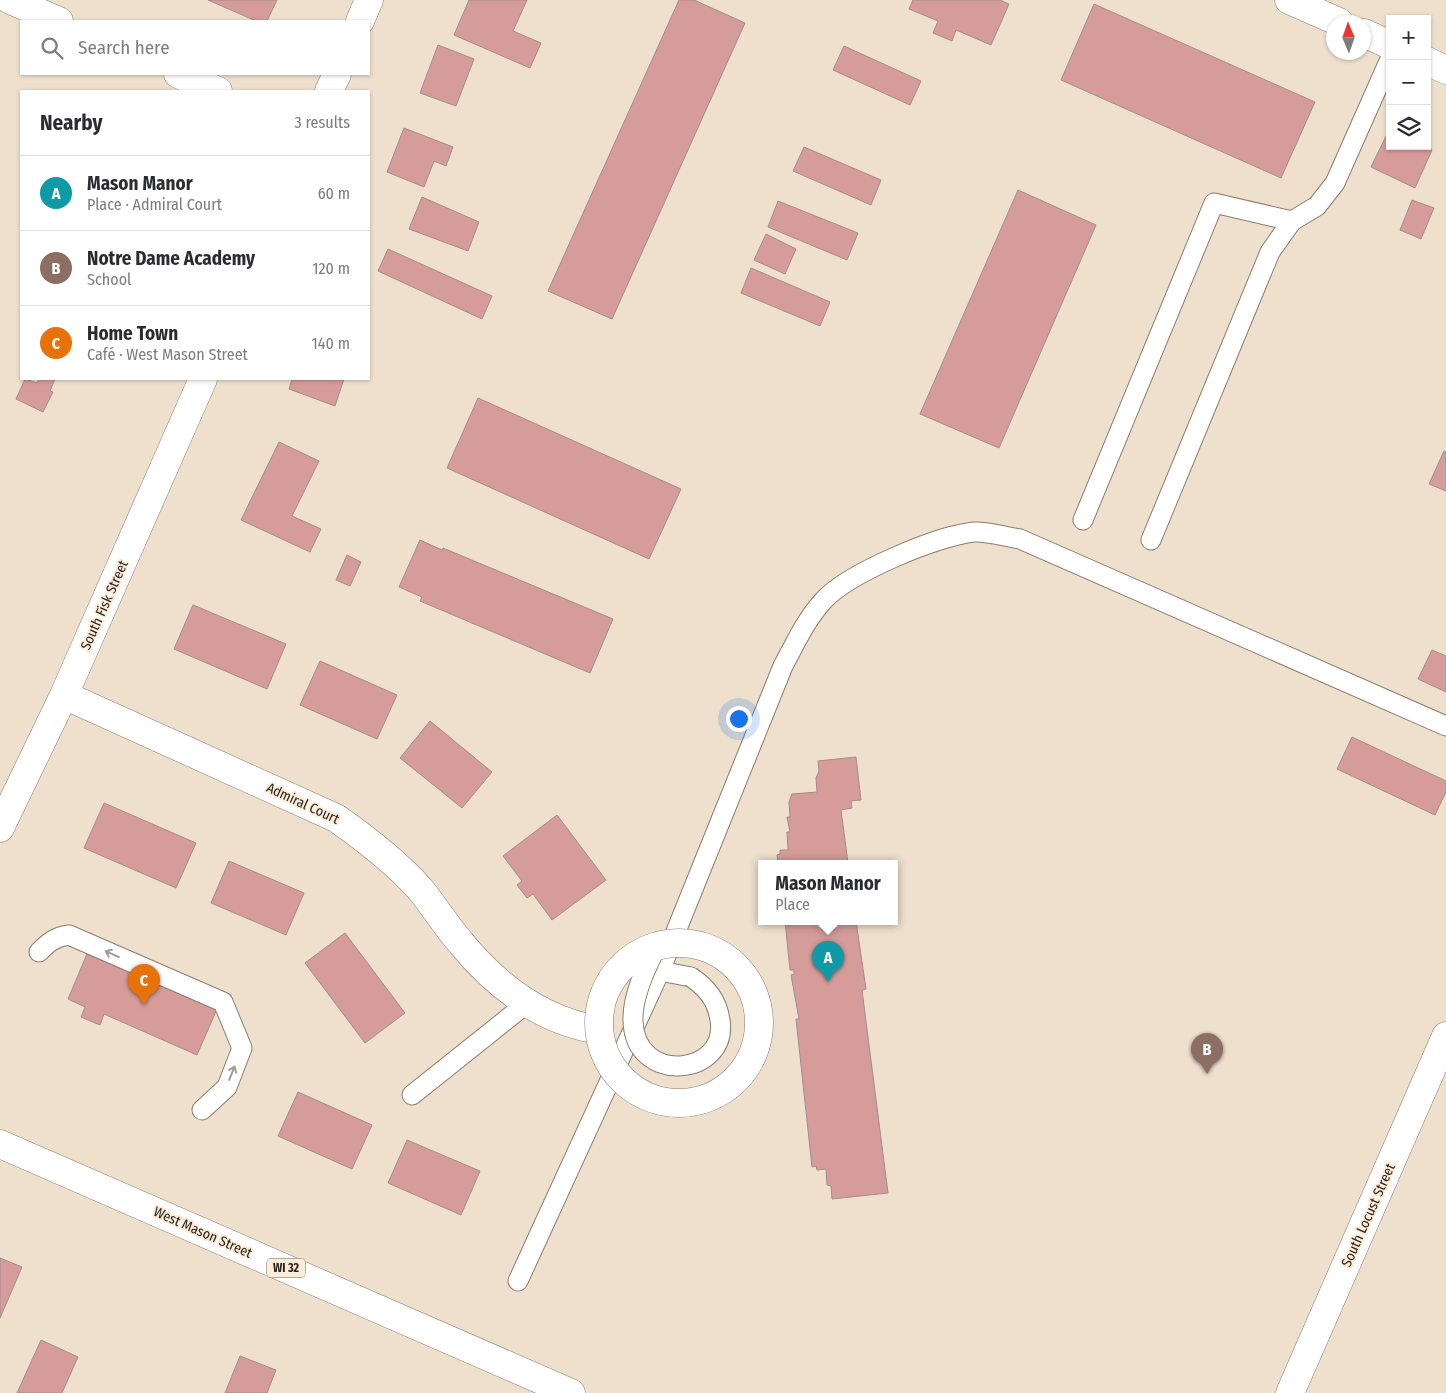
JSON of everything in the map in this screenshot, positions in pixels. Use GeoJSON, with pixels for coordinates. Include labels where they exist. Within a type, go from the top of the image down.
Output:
{"type":"FeatureCollection","features":[{"type":"Feature","properties":{"kind":"street"},"geometry":{"type":"LineString","coordinates":[[10,0],[57,20]]}},
{"type":"Feature","properties":{"kind":"street"},"geometry":{"type":"LineString","coordinates":[[360,20],[369,0]]}},
{"type":"Feature","properties":{"kind":"street"},"geometry":{"type":"LineString","coordinates":[[1289,0],[1326,16]]}},
{"type":"Feature","properties":{"kind":"street"},"geometry":{"type":"LineString","coordinates":[[1371,36],[1386,43]]}},
{"type":"Feature","properties":{"kind":"street"},"geometry":{"type":"LineString","coordinates":[[1431,63],[1446,70]]}},
{"type":"Feature","properties":{"kind":"street"},"geometry":{"type":"LineString","coordinates":[[180,75],[216,90]]}},
{"type":"Feature","properties":{"kind":"street"},"geometry":{"type":"LineString","coordinates":[[329,90],[337,75]]}},
{"type":"Feature","properties":{"kind":"street","name":"South Fisk Street"},"geometry":{"type":"LineString","coordinates":[[0,828],[64,695],[203,380]]}},
{"type":"Feature","properties":{"kind":"street","name":"Admiral Court"},"geometry":{"type":"LineString","coordinates":[[64,695],[336,818],[376,846],[419,888],[461,944],[488,973],[526,1004],[586,1028]]}},
{"type":"Feature","properties":{"kind":"street"},"geometry":{"type":"LineString","coordinates":[[684,943],[711,950],[734,964],[751,986],[759,1013],[758,1038],[750,1062],[734,1082],[712,1096],[687,1102],[662,1101],[638,1092],[618,1076],[586,1028],[613,978],[632,958],[658,958],[684,943]]}},
{"type":"Feature","properties":{"kind":"street","name":"South Locust Street"},"geometry":{"type":"LineString","coordinates":[[1290,1393],[1446,1036]]}},
{"type":"Feature","properties":{"kind":"street","name":"West Mason Street"},"geometry":{"type":"LineString","coordinates":[[0,1144],[571,1393]]}},
{"type":"Feature","properties":{"kind":"lane"},"geometry":{"type":"LineString","coordinates":[[1151,540],[1270,252],[1292,221],[1318,206],[1335,183],[1389,60]]}},
{"type":"Feature","properties":{"kind":"lane"},"geometry":{"type":"LineString","coordinates":[[1083,520],[1214,203],[1292,221]]}},
{"type":"Feature","properties":{"kind":"lane"},"geometry":{"type":"LineString","coordinates":[[518,1281],[783,666],[806,622],[824,600],[847,581],[892,560],[953,536],[976,532],[1020,539],[1446,726]]}},
{"type":"Feature","properties":{"kind":"lane"},"geometry":{"type":"LineString","coordinates":[[40,952],[48,942],[58,937],[69,935],[223,1002],[242,1048],[227,1087],[202,1110]]}},
{"type":"Feature","properties":{"kind":"lane"},"geometry":{"type":"LineString","coordinates":[[658,958],[705,987],[715,1001],[721,1025],[718,1040],[712,1052],[692,1065],[665,1066],[652,1061],[642,1052],[636,1039],[632,1021],[636,1001],[647,965],[658,958]]}},
{"type":"Feature","properties":{"kind":"lane"},"geometry":{"type":"LineString","coordinates":[[412,1095],[526,1004]]}},
{"type":"Feature","properties":{"kind":"building"},"geometry":{"type":"Polygon","coordinates":[[[208,0],[277,0],[267,20],[254,20],[208,0]]]}},
{"type":"Feature","properties":{"kind":"building"},"geometry":{"type":"Polygon","coordinates":[[[469,0],[527,0],[513,31],[541,43],[530,68],[454,35],[469,0]]]}},
{"type":"Feature","properties":{"kind":"building"},"geometry":{"type":"Polygon","coordinates":[[[679,0],[694,0],[745,23],[612,319],[548,291],[679,0]]]}},
{"type":"Feature","properties":{"kind":"building"},"geometry":{"type":"Polygon","coordinates":[[[913,0],[1000,0],[1009,4],[991,45],[956,30],[952,41],[933,33],[938,21],[909,9],[913,0]]]}},
{"type":"Feature","properties":{"kind":"building"},"geometry":{"type":"Polygon","coordinates":[[[1094,4],[1315,102],[1281,178],[1061,80],[1094,4]]]}},
{"type":"Feature","properties":{"kind":"building"},"geometry":{"type":"Polygon","coordinates":[[[438,45],[474,59],[456,106],[420,93],[438,45]]]}},
{"type":"Feature","properties":{"kind":"building"},"geometry":{"type":"Polygon","coordinates":[[[844,46],[921,81],[910,105],[833,70],[844,46]]]}},
{"type":"Feature","properties":{"kind":"building"},"geometry":{"type":"Polygon","coordinates":[[[404,128],[453,147],[446,166],[434,161],[424,187],[387,172],[404,128]]]}},
{"type":"Feature","properties":{"kind":"building"},"geometry":{"type":"Polygon","coordinates":[[[1386,136],[1386,150],[1432,150],[1415,188],[1371,167],[1386,136]]]}},
{"type":"Feature","properties":{"kind":"building"},"geometry":{"type":"Polygon","coordinates":[[[804,147],[881,180],[871,205],[793,171],[804,147]]]}},
{"type":"Feature","properties":{"kind":"building"},"geometry":{"type":"Polygon","coordinates":[[[1018,190],[1096,225],[999,448],[920,414],[1018,190]]]}},
{"type":"Feature","properties":{"kind":"building"},"geometry":{"type":"Polygon","coordinates":[[[422,197],[479,222],[468,251],[409,229],[422,197]]]}},
{"type":"Feature","properties":{"kind":"building"},"geometry":{"type":"Polygon","coordinates":[[[1412,200],[1434,208],[1421,239],[1400,230],[1412,200]]]}},
{"type":"Feature","properties":{"kind":"building"},"geometry":{"type":"Polygon","coordinates":[[[778,201],[858,233],[847,260],[768,227],[778,201]]]}},
{"type":"Feature","properties":{"kind":"building"},"geometry":{"type":"Polygon","coordinates":[[[766,234],[796,249],[785,274],[754,260],[766,234]]]}},
{"type":"Feature","properties":{"kind":"building"},"geometry":{"type":"Polygon","coordinates":[[[388,249],[492,296],[482,319],[378,271],[388,249]]]}},
{"type":"Feature","properties":{"kind":"building"},"geometry":{"type":"Polygon","coordinates":[[[751,268],[830,302],[820,326],[741,293],[751,268]]]}},
{"type":"Feature","properties":{"kind":"building"},"geometry":{"type":"Polygon","coordinates":[[[25,380],[37,383],[38,380],[55,380],[50,391],[53,392],[43,412],[16,399],[25,380]]]}},
{"type":"Feature","properties":{"kind":"building"},"geometry":{"type":"Polygon","coordinates":[[[292,380],[344,380],[335,406],[289,389],[292,380]]]}},
{"type":"Feature","properties":{"kind":"building"},"geometry":{"type":"Polygon","coordinates":[[[478,398],[681,489],[649,559],[447,468],[478,398]]]}},
{"type":"Feature","properties":{"kind":"building"},"geometry":{"type":"Polygon","coordinates":[[[279,442],[319,461],[292,516],[321,529],[310,552],[241,520],[279,442]]]}},
{"type":"Feature","properties":{"kind":"building"},"geometry":{"type":"Polygon","coordinates":[[[1444,451],[1446,452],[1446,491],[1429,484],[1444,451]]]}},
{"type":"Feature","properties":{"kind":"building"},"geometry":{"type":"Polygon","coordinates":[[[420,540],[613,619],[590,673],[420,601],[422,597],[399,587],[420,540]]]}},
{"type":"Feature","properties":{"kind":"building"},"geometry":{"type":"Polygon","coordinates":[[[347,555],[361,562],[350,586],[336,580],[347,555]]]}},
{"type":"Feature","properties":{"kind":"building"},"geometry":{"type":"Polygon","coordinates":[[[193,605],[286,644],[267,689],[174,649],[193,605]]]}},
{"type":"Feature","properties":{"kind":"building"},"geometry":{"type":"Polygon","coordinates":[[[1432,650],[1446,656],[1446,692],[1418,679],[1432,650]]]}},
{"type":"Feature","properties":{"kind":"building"},"geometry":{"type":"Polygon","coordinates":[[[320,661],[397,695],[377,739],[300,705],[320,661]]]}},
{"type":"Feature","properties":{"kind":"building"},"geometry":{"type":"Polygon","coordinates":[[[430,721],[492,772],[462,808],[400,758],[430,721]]]}},
{"type":"Feature","properties":{"kind":"building"},"geometry":{"type":"Polygon","coordinates":[[[1352,737],[1446,781],[1446,792],[1435,815],[1337,769],[1352,737]]]}},
{"type":"Feature","properties":{"kind":"building"},"geometry":{"type":"Polygon","coordinates":[[[856,757],[861,800],[851,801],[852,808],[841,810],[848,860],[778,860],[777,855],[780,854],[780,850],[788,850],[787,832],[790,832],[787,817],[790,817],[789,802],[792,794],[817,792],[818,761],[856,757]]]}},
{"type":"Feature","properties":{"kind":"building"},"geometry":{"type":"Polygon","coordinates":[[[104,803],[196,843],[176,888],[84,848],[104,803]]]}},
{"type":"Feature","properties":{"kind":"building"},"geometry":{"type":"Polygon","coordinates":[[[557,815],[606,880],[552,920],[533,894],[527,898],[517,885],[522,881],[503,856],[557,815]]]}},
{"type":"Feature","properties":{"kind":"building"},"geometry":{"type":"Polygon","coordinates":[[[229,861],[304,893],[286,935],[211,903],[229,861]]]}},
{"type":"Feature","properties":{"kind":"building"},"geometry":{"type":"Polygon","coordinates":[[[785,925],[857,925],[866,989],[862,990],[888,1193],[832,1199],[831,1186],[827,1185],[826,1169],[817,1170],[816,1166],[812,1167],[796,1019],[799,1019],[791,975],[794,974],[794,970],[790,970],[785,925]]]}},
{"type":"Feature","properties":{"kind":"building"},"geometry":{"type":"Polygon","coordinates":[[[345,933],[405,1013],[365,1043],[305,963],[345,933]]]}},
{"type":"Feature","properties":{"kind":"building"},"geometry":{"type":"Polygon","coordinates":[[[87,954],[217,1009],[197,1055],[104,1014],[100,1025],[81,1017],[85,1007],[68,999],[87,954]]]}},
{"type":"Feature","properties":{"kind":"building"},"geometry":{"type":"Polygon","coordinates":[[[298,1092],[372,1125],[352,1169],[278,1136],[298,1092]]]}},
{"type":"Feature","properties":{"kind":"building"},"geometry":{"type":"Polygon","coordinates":[[[407,1140],[480,1171],[461,1215],[388,1183],[407,1140]]]}},
{"type":"Feature","properties":{"kind":"building"},"geometry":{"type":"Polygon","coordinates":[[[0,1258],[22,1267],[0,1318],[0,1258]]]}},
{"type":"Feature","properties":{"kind":"building"},"geometry":{"type":"Polygon","coordinates":[[[41,1340],[78,1357],[62,1393],[17,1393],[41,1340]]]}},
{"type":"Feature","properties":{"kind":"building"},"geometry":{"type":"Polygon","coordinates":[[[240,1356],[276,1370],[267,1393],[225,1393],[240,1356]]]}},
{"type":"Feature","properties":{"kind":"place","name":"Mason Manor"},"geometry":{"type":"Point","coordinates":[828,982]}},
{"type":"Feature","properties":{"kind":"place","name":"Home Town"},"geometry":{"type":"Point","coordinates":[144,1005]}},
{"type":"Feature","properties":{"kind":"place","name":"Notre Dame Academy"},"geometry":{"type":"Point","coordinates":[1207,1074]}}]}
